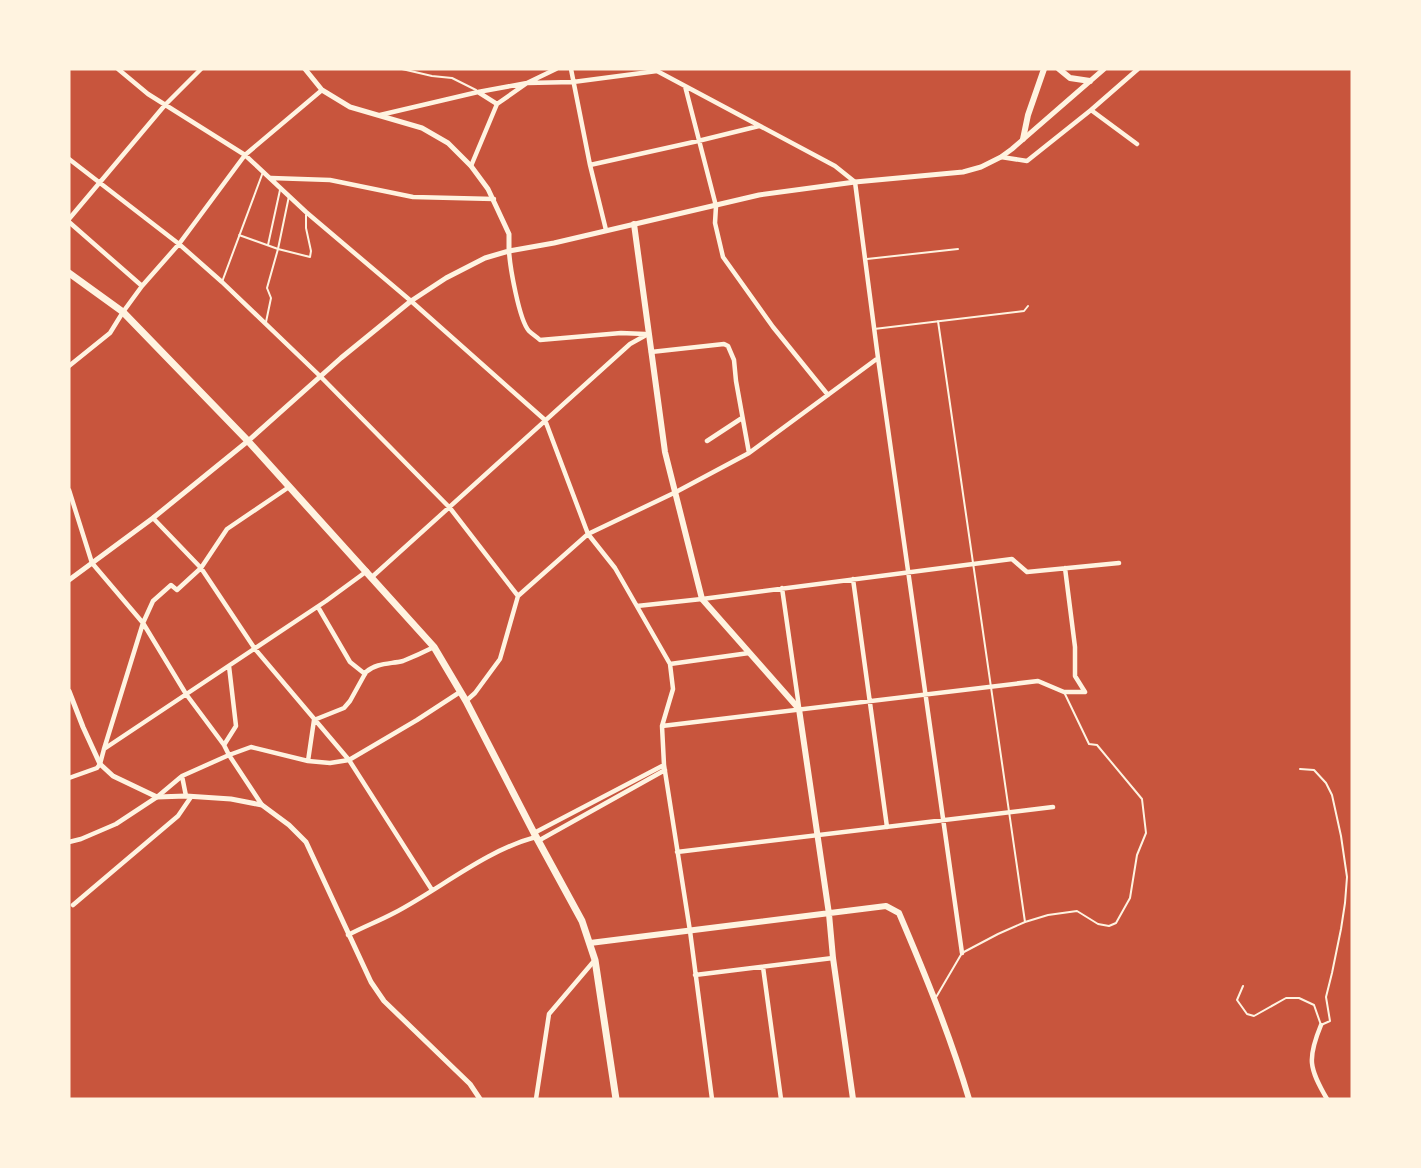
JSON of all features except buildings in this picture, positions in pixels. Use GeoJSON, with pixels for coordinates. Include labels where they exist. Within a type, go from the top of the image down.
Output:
{"type":"FeatureCollection","features":[{"type":"Feature","properties":{"kind":"main road"},"geometry":{"type":"LineString","coordinates":[[1023,140],[1028,115],[1044,69]]}},
{"type":"Feature","properties":{"kind":"main road"},"geometry":{"type":"LineString","coordinates":[[1059,69],[1070,78],[1090,81]]}},
{"type":"Feature","properties":{"kind":"main road"},"geometry":{"type":"LineString","coordinates":[[634,224],[665,453],[702,598],[799,710],[853,1099]]}},
{"type":"Feature","properties":{"kind":"main road"},"geometry":{"type":"LineString","coordinates":[[69,273],[123,312],[248,441],[434,647],[466,701],[582,921],[595,960],[616,1099]]}},
{"type":"Feature","properties":{"kind":"main road"},"geometry":{"type":"LineString","coordinates":[[590,943],[886,906],[899,913],[935,999],[956,1055],[969,1099]]}},
{"type":"Feature","properties":{"kind":"street"},"geometry":{"type":"LineString","coordinates":[[118,69],[148,94],[245,155],[306,212],[545,420],[588,534],[615,568],[670,664],[673,689],[662,726],[664,768],[690,931],[712,1099]]}},
{"type":"Feature","properties":{"kind":"street"},"geometry":{"type":"LineString","coordinates":[[142,286],[69,220],[165,105],[201,69]]}},
{"type":"Feature","properties":{"kind":"street"},"geometry":{"type":"LineString","coordinates":[[305,69],[322,90],[350,107],[422,128],[448,144],[471,165],[494,199],[509,234],[510,266],[527,330],[540,339],[648,334]]}},
{"type":"Feature","properties":{"kind":"street"},"geometry":{"type":"LineString","coordinates":[[471,165],[497,104],[527,82],[556,69]]}},
{"type":"Feature","properties":{"kind":"street"},"geometry":{"type":"LineString","coordinates":[[571,69],[590,165],[606,230]]}},
{"type":"Feature","properties":{"kind":"street"},"geometry":{"type":"LineString","coordinates":[[69,580],[153,518],[248,441],[320,376],[411,301],[466,267],[508,251],[554,243],[759,195],[855,182],[963,172],[981,167],[1001,157],[1023,140],[1104,69]]}},
{"type":"Feature","properties":{"kind":"street"},"geometry":{"type":"LineString","coordinates":[[1001,157],[1027,160],[1091,110],[1138,69]]}},
{"type":"Feature","properties":{"kind":"street"},"geometry":{"type":"LineString","coordinates":[[378,116],[527,82],[573,82],[657,71],[835,166],[855,182],[864,260],[962,953]]}},
{"type":"Feature","properties":{"kind":"street"},"geometry":{"type":"LineString","coordinates":[[685,86],[716,206],[715,224],[723,257],[773,327],[828,395]]}},
{"type":"Feature","properties":{"kind":"street"},"geometry":{"type":"LineString","coordinates":[[69,366],[110,333],[142,286],[179,244],[245,155],[322,90]]}},
{"type":"Feature","properties":{"kind":"street"},"geometry":{"type":"LineString","coordinates":[[478,92],[497,104]]}},
{"type":"Feature","properties":{"kind":"street"},"geometry":{"type":"LineString","coordinates":[[1091,110],[1137,144]]}},
{"type":"Feature","properties":{"kind":"street"},"geometry":{"type":"LineString","coordinates":[[590,165],[759,126]]}},
{"type":"Feature","properties":{"kind":"street"},"geometry":{"type":"LineString","coordinates":[[69,159],[179,244],[320,376],[450,508],[518,596]]}},
{"type":"Feature","properties":{"kind":"street"},"geometry":{"type":"LineString","coordinates":[[271,178],[330,180],[413,197],[494,199]]}},
{"type":"Feature","properties":{"kind":"street"},"geometry":{"type":"LineString","coordinates":[[372,578],[630,344],[648,334]]}},
{"type":"Feature","properties":{"kind":"street"},"geometry":{"type":"LineString","coordinates":[[651,352],[724,344],[728,346],[734,360],[749,453]]}},
{"type":"Feature","properties":{"kind":"street"},"geometry":{"type":"LineString","coordinates":[[466,701],[476,693],[500,659],[518,596],[588,534],[749,453],[878,358]]}},
{"type":"Feature","properties":{"kind":"street"},"geometry":{"type":"LineString","coordinates":[[707,441],[742,418]]}},
{"type":"Feature","properties":{"kind":"street"},"geometry":{"type":"LineString","coordinates":[[69,778],[98,768],[100,764],[143,622],[153,601],[171,585],[177,590],[201,568],[227,529],[289,487]]}},
{"type":"Feature","properties":{"kind":"street"},"geometry":{"type":"LineString","coordinates":[[69,490],[92,563],[143,622],[186,694],[224,745],[262,805],[289,825],[306,842],[371,982],[384,1000],[470,1084],[480,1099]]}},
{"type":"Feature","properties":{"kind":"street"},"geometry":{"type":"LineString","coordinates":[[153,518],[201,568],[255,649],[349,760],[432,890]]}},
{"type":"Feature","properties":{"kind":"street"},"geometry":{"type":"LineString","coordinates":[[637,606],[1012,559],[1028,572],[1119,563]]}},
{"type":"Feature","properties":{"kind":"street"},"geometry":{"type":"LineString","coordinates":[[662,726],[1038,681],[1064,692],[1085,692],[1075,675],[1075,647],[1065,568]]}},
{"type":"Feature","properties":{"kind":"street"},"geometry":{"type":"LineString","coordinates":[[104,749],[255,649],[367,571]]}},
{"type":"Feature","properties":{"kind":"street"},"geometry":{"type":"LineString","coordinates":[[853,579],[888,827]]}},
{"type":"Feature","properties":{"kind":"street"},"geometry":{"type":"LineString","coordinates":[[782,588],[799,710]]}},
{"type":"Feature","properties":{"kind":"street"},"geometry":{"type":"LineString","coordinates":[[318,606],[350,662],[365,674]]}},
{"type":"Feature","properties":{"kind":"street"},"geometry":{"type":"LineString","coordinates":[[314,720],[344,708],[370,668],[402,661],[434,647]]}},
{"type":"Feature","properties":{"kind":"street"},"geometry":{"type":"LineString","coordinates":[[670,664],[749,652]]}},
{"type":"Feature","properties":{"kind":"street"},"geometry":{"type":"LineString","coordinates":[[224,745],[236,726],[229,666]]}},
{"type":"Feature","properties":{"kind":"street"},"geometry":{"type":"LineString","coordinates":[[69,691],[100,764],[113,776],[157,798],[189,796],[231,799],[262,805]]}},
{"type":"Feature","properties":{"kind":"street"},"geometry":{"type":"LineString","coordinates":[[69,842],[116,824],[157,798],[182,776],[229,755],[251,747],[308,761],[330,763],[349,760],[460,692]]}},
{"type":"Feature","properties":{"kind":"street"},"geometry":{"type":"LineString","coordinates":[[308,761],[314,720]]}},
{"type":"Feature","properties":{"kind":"street"},"geometry":{"type":"LineString","coordinates":[[348,934],[394,913],[517,842],[536,837],[664,768]]}},
{"type":"Feature","properties":{"kind":"street"},"geometry":{"type":"LineString","coordinates":[[536,837],[664,768]]}},
{"type":"Feature","properties":{"kind":"street"},"geometry":{"type":"LineString","coordinates":[[73,905],[178,816],[189,796],[182,776]]}},
{"type":"Feature","properties":{"kind":"street"},"geometry":{"type":"LineString","coordinates":[[677,852],[1053,807]]}},
{"type":"Feature","properties":{"kind":"street"},"geometry":{"type":"LineString","coordinates":[[695,975],[833,958]]}},
{"type":"Feature","properties":{"kind":"street"},"geometry":{"type":"LineString","coordinates":[[536,1099],[549,1014],[595,960]]}},
{"type":"Feature","properties":{"kind":"street"},"geometry":{"type":"LineString","coordinates":[[763,967],[781,1099]]}},
{"type":"Feature","properties":{"kind":"street"},"geometry":{"type":"LineString","coordinates":[[1321,1025],[1315,1039],[1311,1065],[1317,1083],[1327,1099]]}},
{"type":"Feature","properties":{"kind":"lane"},"geometry":{"type":"LineString","coordinates":[[402,69],[452,78],[478,92]]}},
{"type":"Feature","properties":{"kind":"lane"},"geometry":{"type":"LineString","coordinates":[[222,282],[263,170]]}},
{"type":"Feature","properties":{"kind":"lane"},"geometry":{"type":"LineString","coordinates":[[268,245],[280,187]]}},
{"type":"Feature","properties":{"kind":"lane"},"geometry":{"type":"LineString","coordinates":[[265,324],[271,298],[267,288],[290,195]]}},
{"type":"Feature","properties":{"kind":"lane"},"geometry":{"type":"LineString","coordinates":[[239,235],[278,249],[310,257],[306,212]]}},
{"type":"Feature","properties":{"kind":"lane"},"geometry":{"type":"LineString","coordinates":[[864,260],[958,249]]}},
{"type":"Feature","properties":{"kind":"lane"},"geometry":{"type":"LineString","coordinates":[[874,330],[1024,310],[1028,306]]}},
{"type":"Feature","properties":{"kind":"lane"},"geometry":{"type":"LineString","coordinates":[[938,321],[1025,922]]}},
{"type":"Feature","properties":{"kind":"lane"},"geometry":{"type":"LineString","coordinates":[[935,999],[962,953],[998,934],[1048,915],[1077,911],[1098,924],[1109,926],[1116,923],[1130,898],[1137,855],[1146,833],[1142,799],[1097,745],[1089,744],[1064,692]]}},
{"type":"Feature","properties":{"kind":"lane"},"geometry":{"type":"LineString","coordinates":[[1243,986],[1237,1000],[1247,1014],[1254,1016],[1286,998],[1299,998],[1314,1005],[1321,1025],[1330,1021],[1326,997],[1341,929],[1347,877],[1332,795],[1326,783],[1314,770],[1300,769]]}}]}
